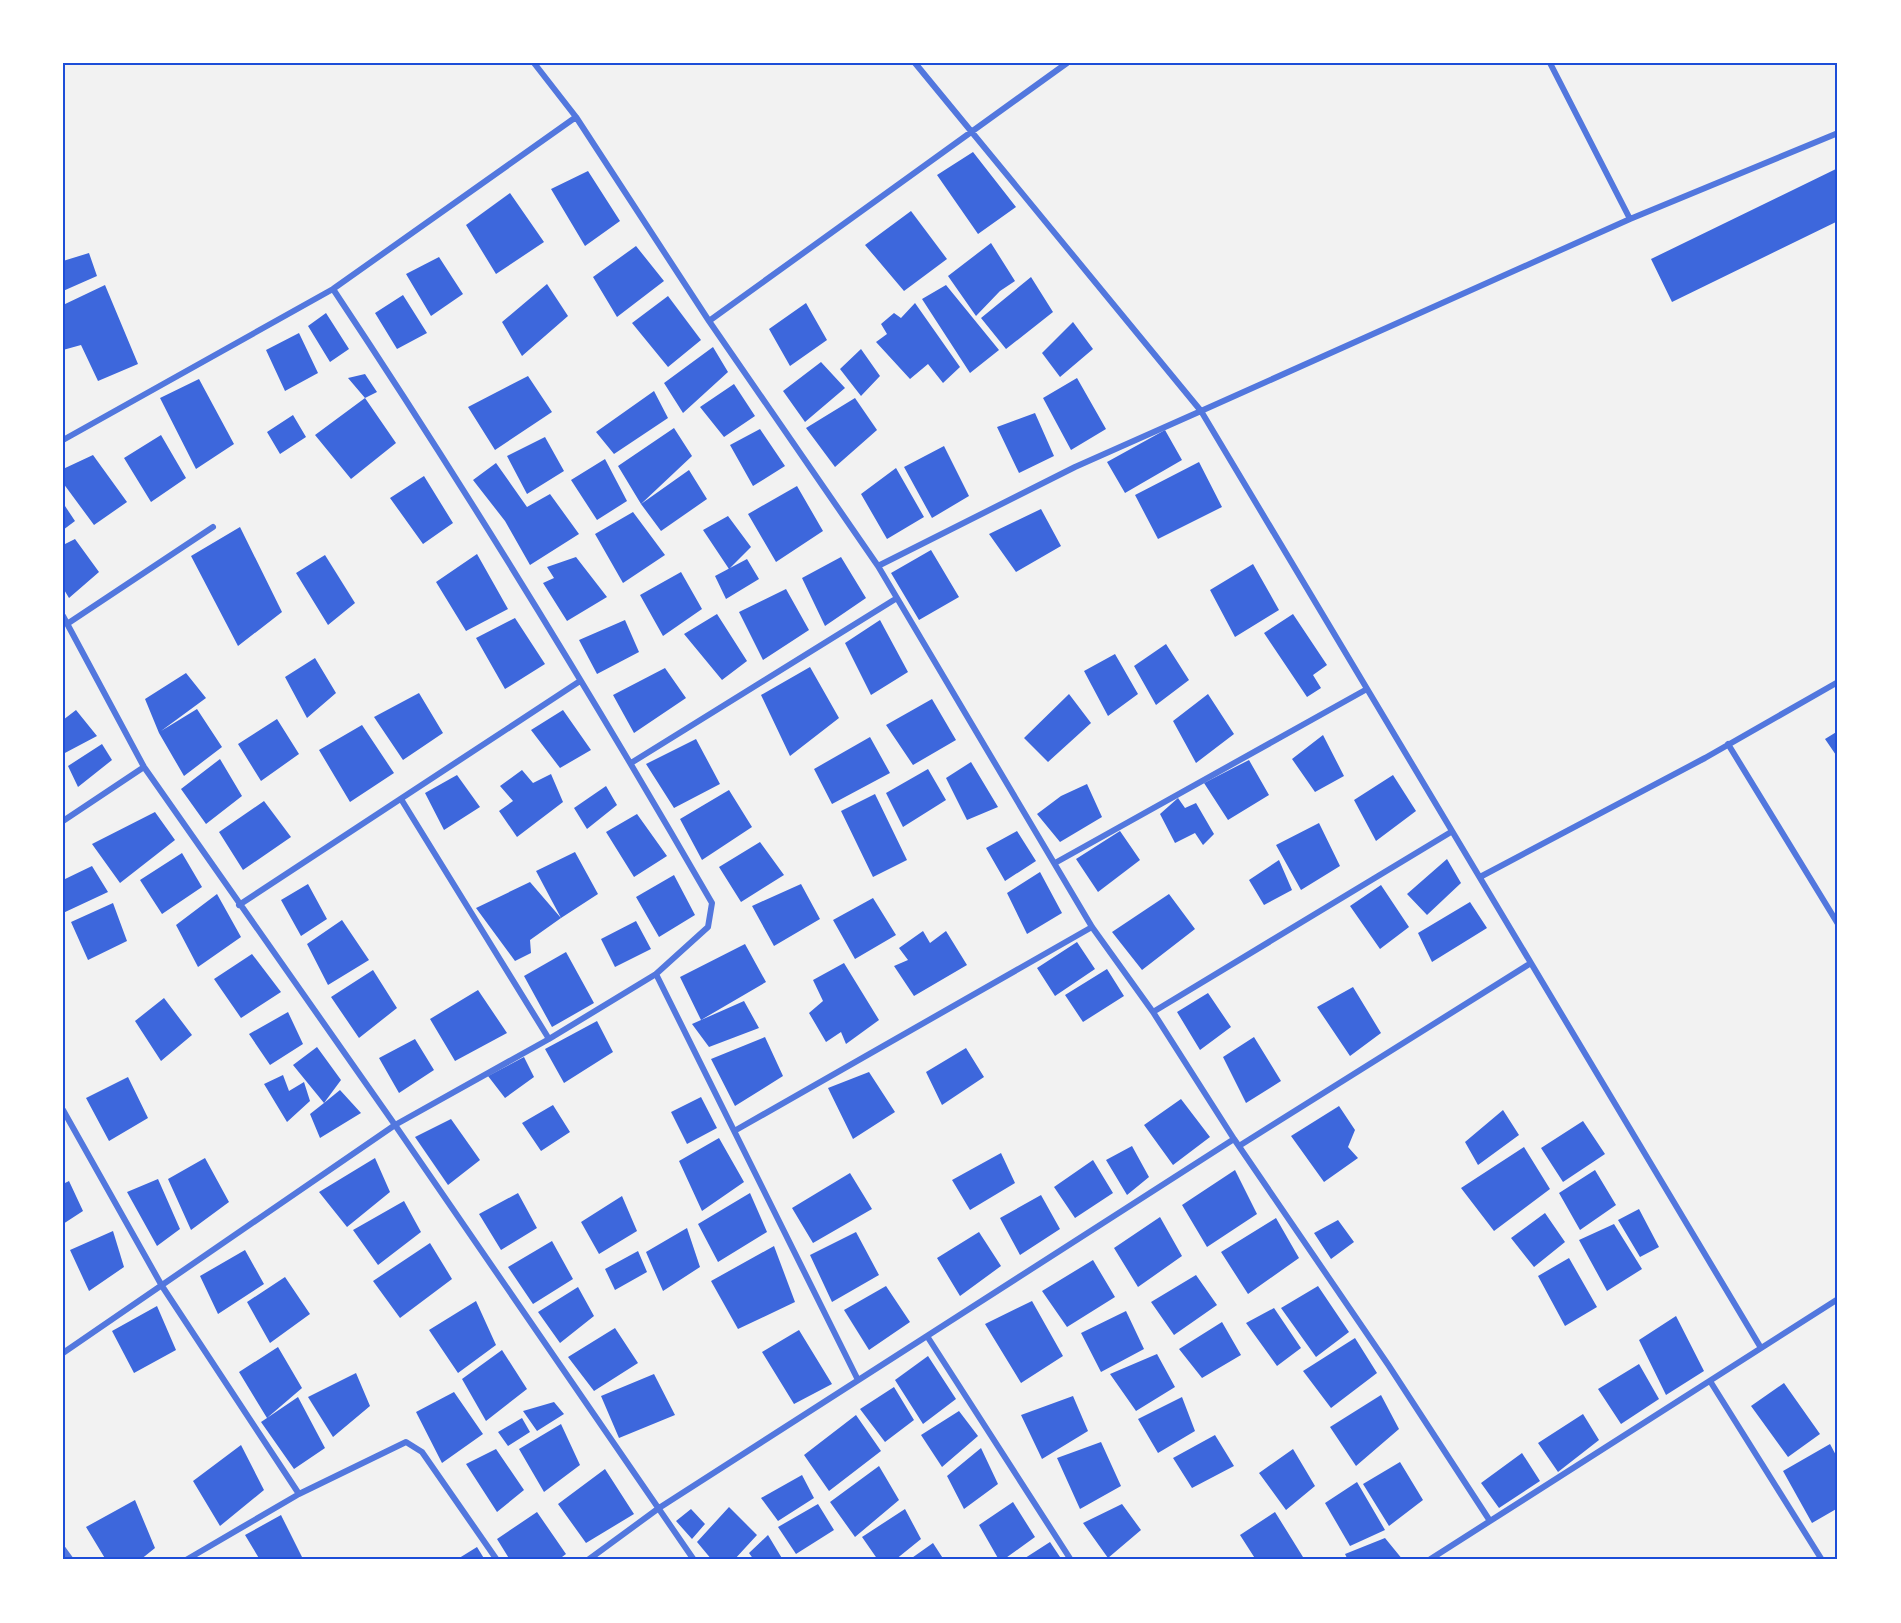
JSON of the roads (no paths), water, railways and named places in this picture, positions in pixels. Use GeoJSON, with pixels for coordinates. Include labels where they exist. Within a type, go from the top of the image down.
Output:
{"type":"FeatureCollection","features":[{"type":"Feature","properties":{"kind":"street"},"geometry":{"type":"LineString","coordinates":[[534,63],[576,117],[709,321],[878,566],[1092,927],[1153,1012],[1234,1139],[1389,1366],[1490,1521]]}},
{"type":"Feature","properties":{"kind":"street"},"geometry":{"type":"LineString","coordinates":[[915,63],[1201,411],[1761,1348]]}},
{"type":"Feature","properties":{"kind":"street"},"geometry":{"type":"LineString","coordinates":[[709,321],[1067,63]]}},
{"type":"Feature","properties":{"kind":"street"},"geometry":{"type":"LineString","coordinates":[[1550,63],[1630,219]]}},
{"type":"Feature","properties":{"kind":"street"},"geometry":{"type":"LineString","coordinates":[[63,440],[333,290],[576,117]]}},
{"type":"Feature","properties":{"kind":"street"},"geometry":{"type":"LineString","coordinates":[[878,566],[1075,467],[1630,219],[1838,133]]}},
{"type":"Feature","properties":{"kind":"street"},"geometry":{"type":"LineString","coordinates":[[63,1353],[395,1125],[549,1039],[656,974],[708,927],[712,903],[631,763],[389,374],[333,290]]}},
{"type":"Feature","properties":{"kind":"street"},"geometry":{"type":"LineString","coordinates":[[67,624],[213,527]]}},
{"type":"Feature","properties":{"kind":"street"},"geometry":{"type":"LineString","coordinates":[[631,763],[897,598]]}},
{"type":"Feature","properties":{"kind":"street"},"geometry":{"type":"LineString","coordinates":[[63,616],[144,767],[395,1125],[694,1560]]}},
{"type":"Feature","properties":{"kind":"street"},"geometry":{"type":"LineString","coordinates":[[239,905],[580,681]]}},
{"type":"Feature","properties":{"kind":"street"},"geometry":{"type":"LineString","coordinates":[[1480,877],[1728,744],[1838,682]]}},
{"type":"Feature","properties":{"kind":"street"},"geometry":{"type":"LineString","coordinates":[[1055,863],[1367,689]]}},
{"type":"Feature","properties":{"kind":"street"},"geometry":{"type":"LineString","coordinates":[[1728,744],[1838,924]]}},
{"type":"Feature","properties":{"kind":"street"},"geometry":{"type":"LineString","coordinates":[[63,821],[144,767]]}},
{"type":"Feature","properties":{"kind":"street"},"geometry":{"type":"LineString","coordinates":[[401,799],[549,1039]]}},
{"type":"Feature","properties":{"kind":"street"},"geometry":{"type":"LineString","coordinates":[[1153,1012],[1451,832]]}},
{"type":"Feature","properties":{"kind":"street"},"geometry":{"type":"LineString","coordinates":[[736,1130],[1092,927]]}},
{"type":"Feature","properties":{"kind":"street"},"geometry":{"type":"LineString","coordinates":[[1239,1146],[1531,963]]}},
{"type":"Feature","properties":{"kind":"street"},"geometry":{"type":"LineString","coordinates":[[656,974],[736,1130],[858,1380]]}},
{"type":"Feature","properties":{"kind":"street"},"geometry":{"type":"LineString","coordinates":[[63,1110],[162,1286],[299,1494]]}},
{"type":"Feature","properties":{"kind":"street"},"geometry":{"type":"LineString","coordinates":[[588,1560],[659,1508],[1234,1139]]}},
{"type":"Feature","properties":{"kind":"street"},"geometry":{"type":"LineString","coordinates":[[1429,1560],[1838,1299]]}},
{"type":"Feature","properties":{"kind":"street"},"geometry":{"type":"LineString","coordinates":[[927,1336],[1071,1560]]}},
{"type":"Feature","properties":{"kind":"street"},"geometry":{"type":"LineString","coordinates":[[1710,1381],[1822,1560]]}},
{"type":"Feature","properties":{"kind":"street"},"geometry":{"type":"LineString","coordinates":[[186,1560],[299,1494],[406,1442],[422,1452],[497,1560]]}},
{"type":"Feature","properties":{"kind":"street"},"geometry":{"type":"LineString","coordinates":[[63,1549],[71,1560]]}}]}
